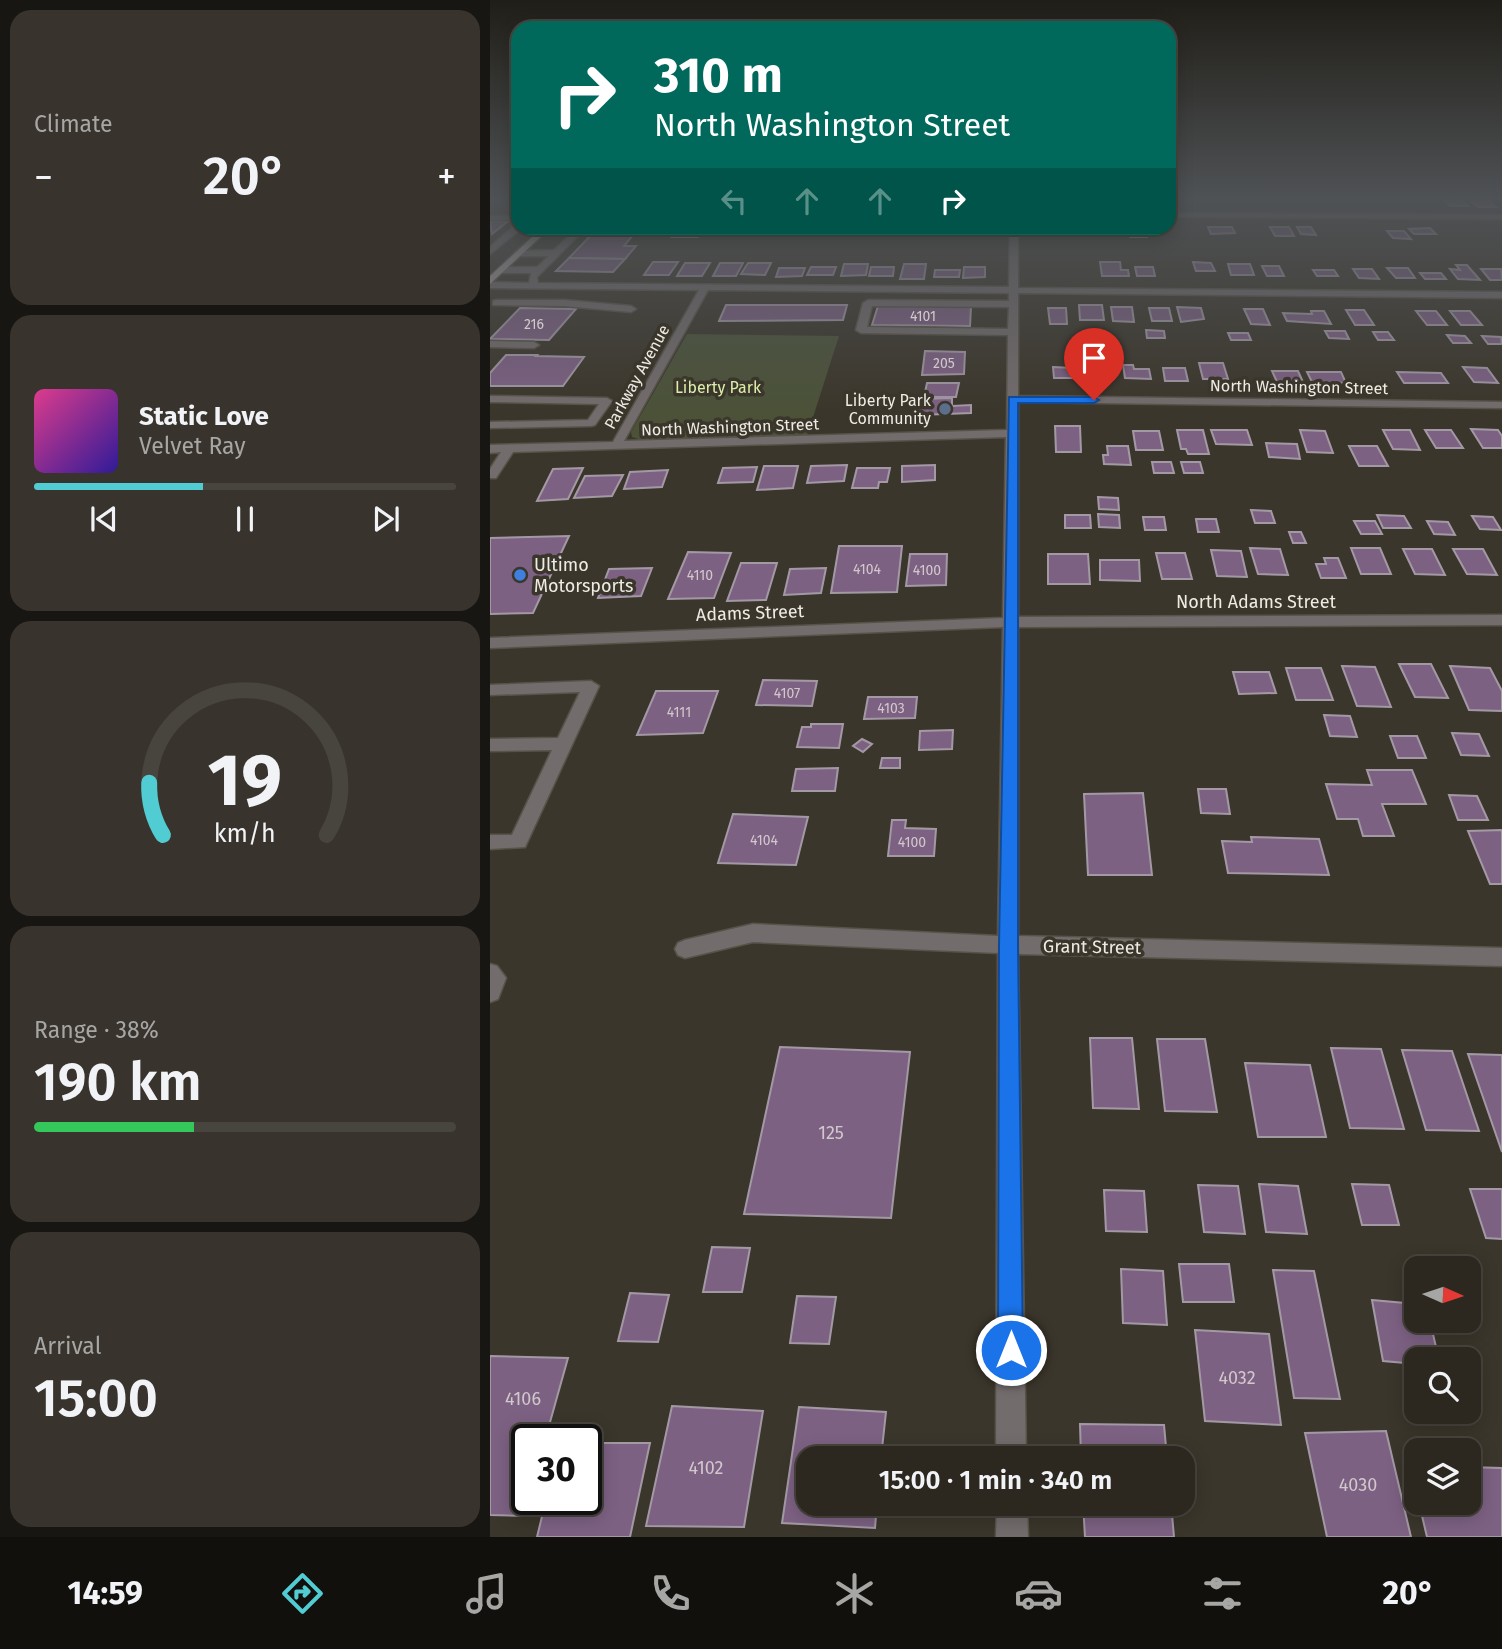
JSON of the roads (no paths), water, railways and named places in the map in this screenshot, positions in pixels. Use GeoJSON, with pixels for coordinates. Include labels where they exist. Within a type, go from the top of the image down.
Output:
{"type":"FeatureCollection","features":[{"type":"Feature","properties":{"kind":"main road"},"geometry":{"type":"LineString","coordinates":[[490,283],[502,270]]}},
{"type":"Feature","properties":{"kind":"street"},"geometry":{"type":"LineString","coordinates":[[502,270],[540,270]]}},
{"type":"Feature","properties":{"kind":"street"},"geometry":{"type":"LineString","coordinates":[[534,285],[533,276],[540,270]]}},
{"type":"Feature","properties":{"kind":"street"},"geometry":{"type":"LineString","coordinates":[[1012,1446],[1008,945],[1013,270]]}},
{"type":"Feature","properties":{"kind":"street"},"geometry":{"type":"LineString","coordinates":[[490,283],[1013,297],[1502,295]]}},
{"type":"Feature","properties":{"kind":"street"},"geometry":{"type":"LineString","coordinates":[[564,303],[582,293],[588,286]]}},
{"type":"Feature","properties":{"kind":"street","name":"Parkway Avenue"},"geometry":{"type":"LineString","coordinates":[[616,446],[615,416],[705,287]]}},
{"type":"Feature","properties":{"kind":"street"},"geometry":{"type":"LineString","coordinates":[[1013,297],[868,303],[861,330],[1013,332]]}},
{"type":"Feature","properties":{"kind":"street"},"geometry":{"type":"LineString","coordinates":[[493,303],[564,303],[631,309]]}},
{"type":"Feature","properties":{"kind":"street"},"geometry":{"type":"LineString","coordinates":[[490,316],[499,305],[493,303]]}},
{"type":"Feature","properties":{"kind":"street"},"geometry":{"type":"LineString","coordinates":[[490,344],[534,345]]}},
{"type":"Feature","properties":{"kind":"street"},"geometry":{"type":"LineString","coordinates":[[490,400],[607,401],[615,416],[591,423],[490,425]]}},
{"type":"Feature","properties":{"kind":"street","name":"North Washington Street"},"geometry":{"type":"LineString","coordinates":[[1013,400],[1502,405]]}},
{"type":"Feature","properties":{"kind":"street","name":"North Washington Street"},"geometry":{"type":"LineString","coordinates":[[490,449],[1012,433]]}},
{"type":"Feature","properties":{"kind":"street"},"geometry":{"type":"LineString","coordinates":[[491,477],[509,449]]}},
{"type":"Feature","properties":{"kind":"street","name":"North Adams Street"},"geometry":{"type":"LineString","coordinates":[[1011,622],[1502,620]]}},
{"type":"Feature","properties":{"kind":"street","name":"Adams Street"},"geometry":{"type":"LineString","coordinates":[[490,643],[1011,622]]}},
{"type":"Feature","properties":{"kind":"street"},"geometry":{"type":"LineString","coordinates":[[490,690],[591,686],[518,842],[490,842]]}},
{"type":"Feature","properties":{"kind":"street"},"geometry":{"type":"LineString","coordinates":[[490,745],[564,744]]}},
{"type":"Feature","properties":{"kind":"street","name":"Grant Street"},"geometry":{"type":"LineString","coordinates":[[685,950],[753,933],[1008,945],[1502,957]]}},
{"type":"Feature","properties":{"kind":"street"},"geometry":{"type":"LineString","coordinates":[[490,972],[495,978],[490,992]]}},
{"type":"Feature","properties":{"kind":"street"},"geometry":{"type":"LineString","coordinates":[[1012,1516],[1012,1537]]}},
{"type":"Feature","properties":{"kind":"place","name":"Liberty Park Community"},"geometry":{"type":"Point","coordinates":[945,409]}},
{"type":"Feature","properties":{"kind":"place","name":"Ultimo Motorsports"},"geometry":{"type":"Point","coordinates":[520,575]}},
{"type":"Feature","properties":{"kind":"park label","name":"Liberty Park"},"geometry":{"type":"Point","coordinates":[718,387]}}]}
